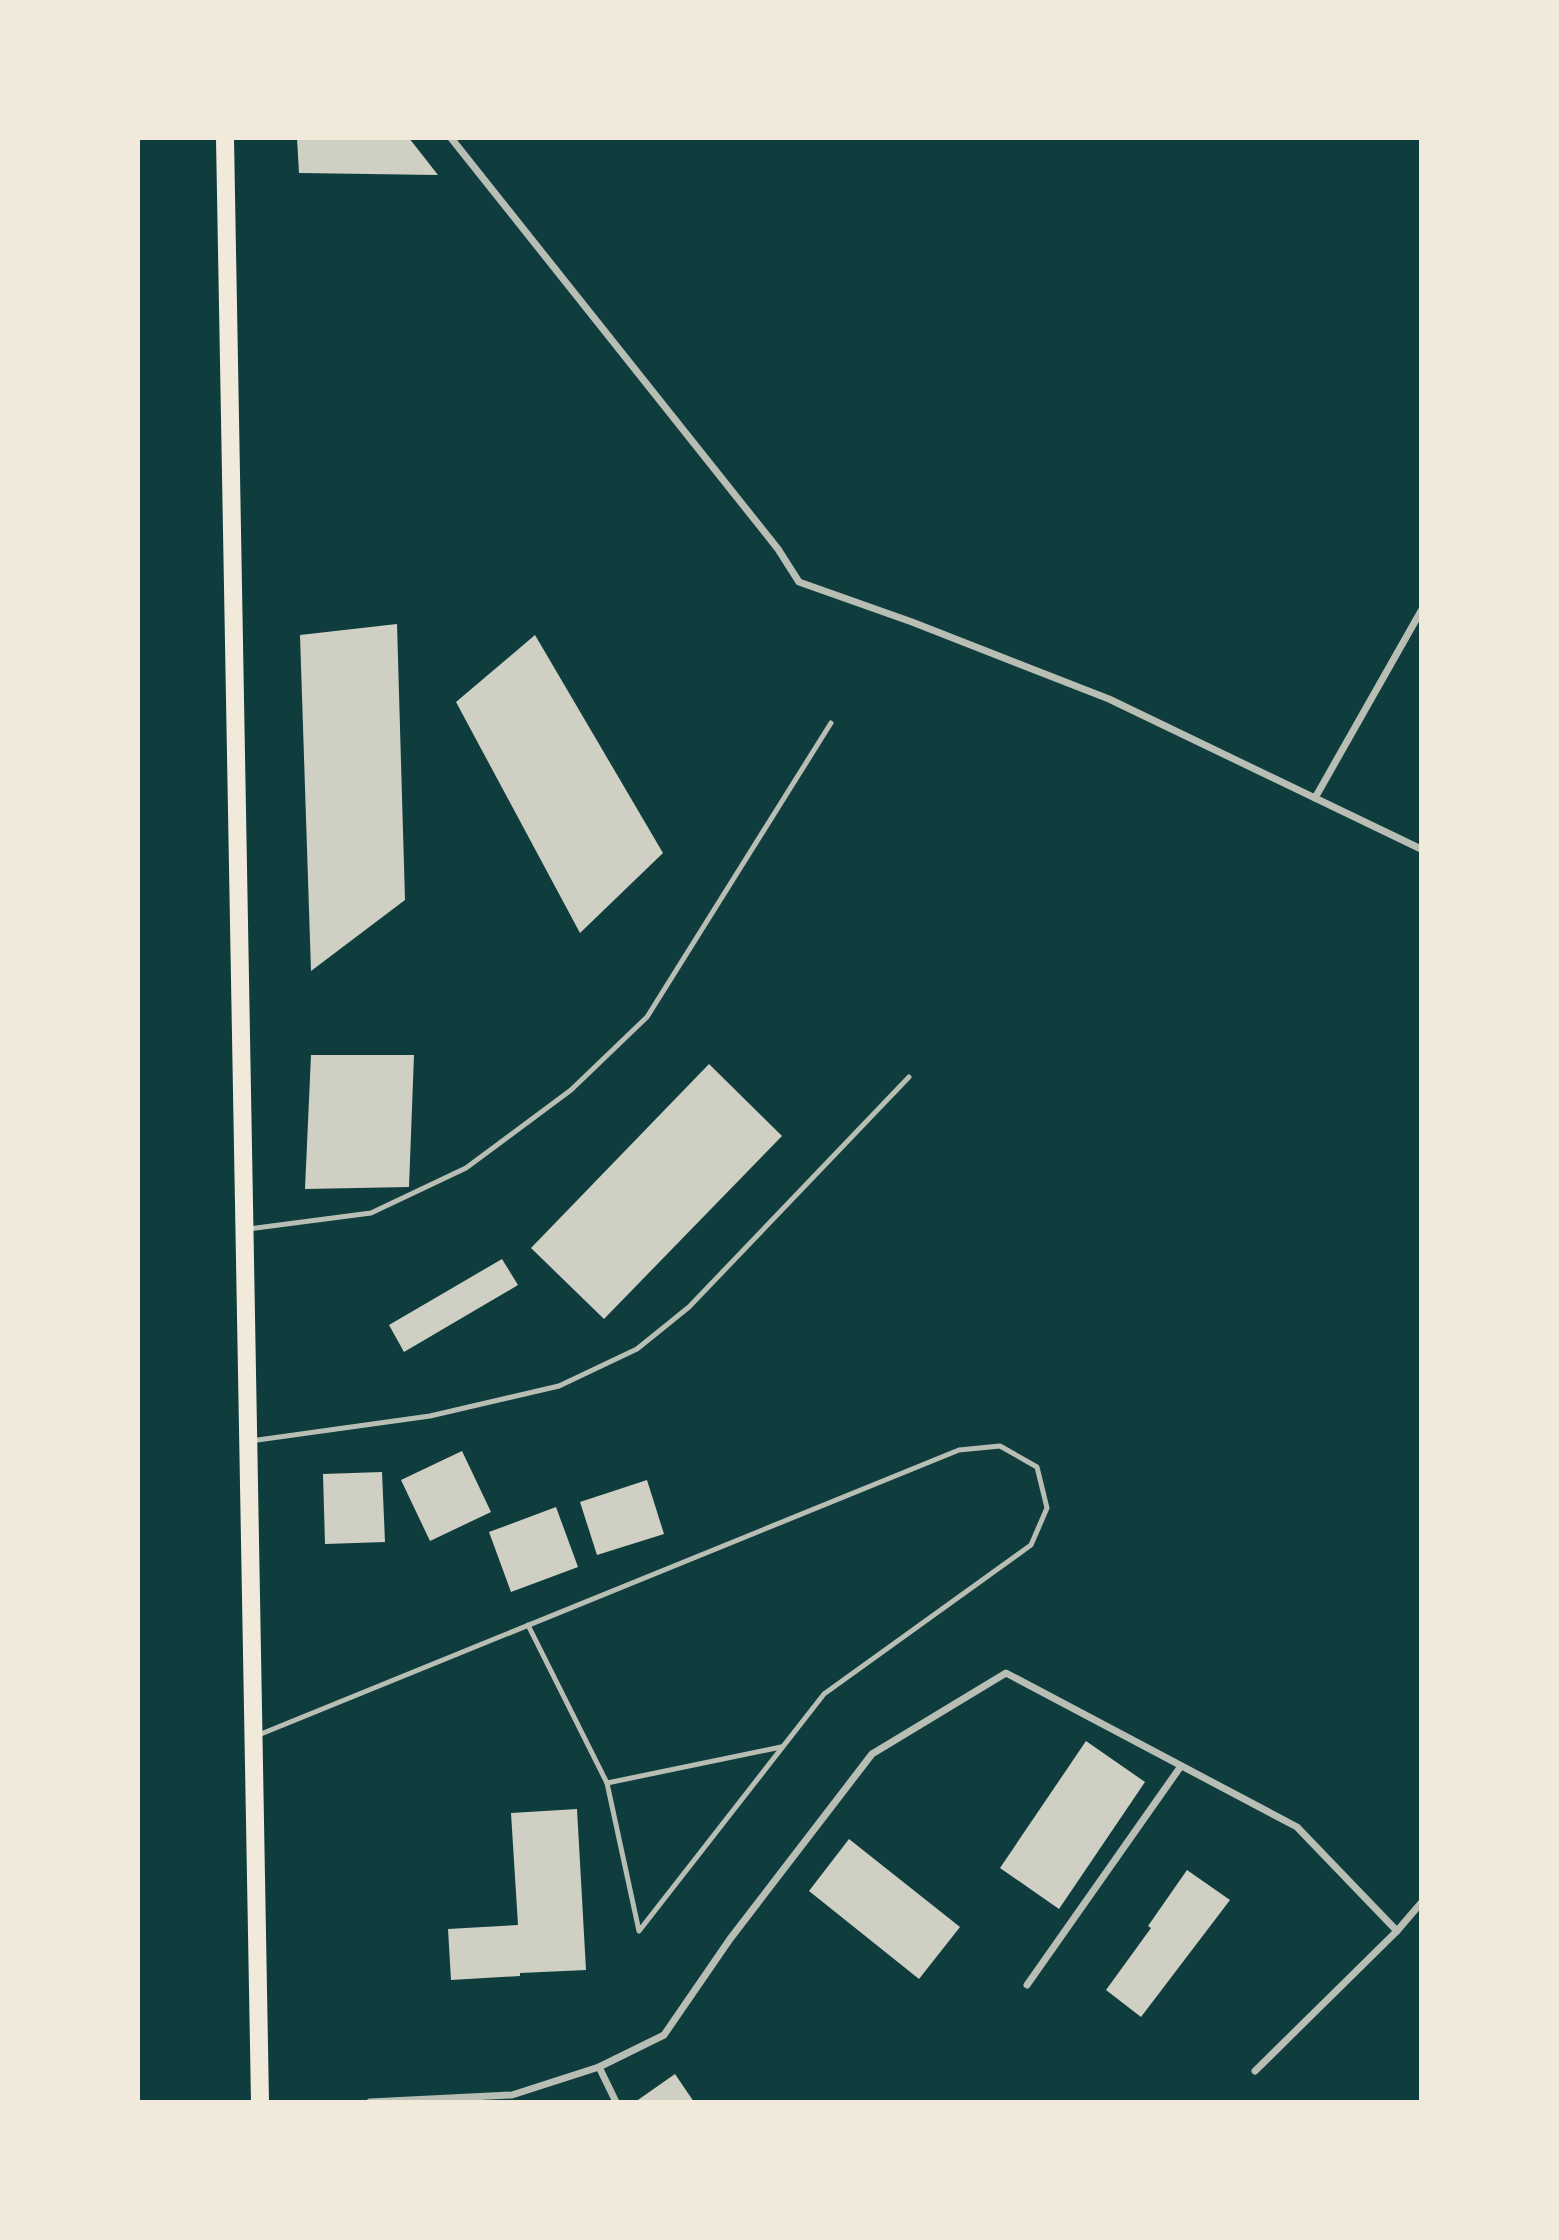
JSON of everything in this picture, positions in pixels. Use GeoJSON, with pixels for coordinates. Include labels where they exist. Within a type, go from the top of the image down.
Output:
{"type":"FeatureCollection","features":[{"type":"Feature","properties":{"kind":"main road"},"geometry":{"type":"LineString","coordinates":[[225,138],[260,2102]]}},
{"type":"Feature","properties":{"kind":"street"},"geometry":{"type":"LineString","coordinates":[[451,138],[778,549],[799,582],[912,622],[1109,699],[1421,849]]}},
{"type":"Feature","properties":{"kind":"street"},"geometry":{"type":"LineString","coordinates":[[1315,798],[1421,611]]}},
{"type":"Feature","properties":{"kind":"street"},"geometry":{"type":"LineString","coordinates":[[370,2102],[512,2095],[599,2067],[664,2035],[730,1939],[872,1754],[1006,1673],[1297,1827],[1397,1931]]}},
{"type":"Feature","properties":{"kind":"street"},"geometry":{"type":"LineString","coordinates":[[1027,1985],[1181,1766]]}},
{"type":"Feature","properties":{"kind":"street"},"geometry":{"type":"LineString","coordinates":[[1255,2071],[1397,1931],[1421,1903]]}},
{"type":"Feature","properties":{"kind":"street"},"geometry":{"type":"LineString","coordinates":[[599,2067],[616,2102]]}},
{"type":"Feature","properties":{"kind":"lane"},"geometry":{"type":"LineString","coordinates":[[245,1229],[371,1213],[466,1168],[571,1090],[647,1017],[831,723]]}},
{"type":"Feature","properties":{"kind":"lane"},"geometry":{"type":"LineString","coordinates":[[248,1442],[430,1416],[559,1386],[637,1349],[689,1307],[909,1077]]}},
{"type":"Feature","properties":{"kind":"lane"},"geometry":{"type":"LineString","coordinates":[[253,1737],[528,1625],[959,1450],[1000,1446],[1037,1467],[1048,1508],[1031,1545],[824,1694],[639,1931],[607,1783],[528,1625]]}},
{"type":"Feature","properties":{"kind":"lane"},"geometry":{"type":"LineString","coordinates":[[607,1783],[782,1747]]}},
{"type":"Feature","properties":{"kind":"building"},"geometry":{"type":"Polygon","coordinates":[[[297,138],[409,138],[438,175],[299,173],[297,138]]]}},
{"type":"Feature","properties":{"kind":"building"},"geometry":{"type":"Polygon","coordinates":[[[397,624],[405,900],[311,971],[300,635],[397,624]]]}},
{"type":"Feature","properties":{"kind":"building"},"geometry":{"type":"Polygon","coordinates":[[[535,635],[663,853],[580,933],[456,702],[535,635]]]}},
{"type":"Feature","properties":{"kind":"building"},"geometry":{"type":"Polygon","coordinates":[[[311,1055],[414,1055],[409,1187],[305,1189],[311,1055]]]}},
{"type":"Feature","properties":{"kind":"building"},"geometry":{"type":"Polygon","coordinates":[[[709,1064],[782,1136],[604,1319],[531,1248],[709,1064]]]}},
{"type":"Feature","properties":{"kind":"building"},"geometry":{"type":"Polygon","coordinates":[[[502,1259],[518,1285],[404,1352],[389,1325],[502,1259]]]}},
{"type":"Feature","properties":{"kind":"building"},"geometry":{"type":"Polygon","coordinates":[[[462,1451],[491,1512],[430,1541],[401,1480],[462,1451]]]}},
{"type":"Feature","properties":{"kind":"building"},"geometry":{"type":"Polygon","coordinates":[[[382,1472],[385,1542],[325,1544],[323,1474],[382,1472]]]}},
{"type":"Feature","properties":{"kind":"building"},"geometry":{"type":"Polygon","coordinates":[[[647,1480],[664,1534],[597,1555],[580,1502],[647,1480]]]}},
{"type":"Feature","properties":{"kind":"building"},"geometry":{"type":"Polygon","coordinates":[[[556,1507],[578,1567],[511,1592],[489,1532],[556,1507]]]}},
{"type":"Feature","properties":{"kind":"building"},"geometry":{"type":"Polygon","coordinates":[[[1086,1741],[1145,1782],[1059,1909],[1000,1868],[1086,1741]]]}},
{"type":"Feature","properties":{"kind":"building"},"geometry":{"type":"Polygon","coordinates":[[[577,1809],[586,1970],[451,1980],[448,1929],[518,1925],[511,1813],[577,1809]]]}},
{"type":"Feature","properties":{"kind":"building"},"geometry":{"type":"Polygon","coordinates":[[[849,1839],[960,1927],[919,1979],[809,1891],[849,1839]]]}},
{"type":"Feature","properties":{"kind":"building"},"geometry":{"type":"Polygon","coordinates":[[[1187,1870],[1230,1900],[1141,2017],[1106,1990],[1151,1928],[1148,1926],[1187,1870]]]}},
{"type":"Feature","properties":{"kind":"building"},"geometry":{"type":"Polygon","coordinates":[[[675,2074],[694,2102],[635,2102],[675,2074]]]}}]}
